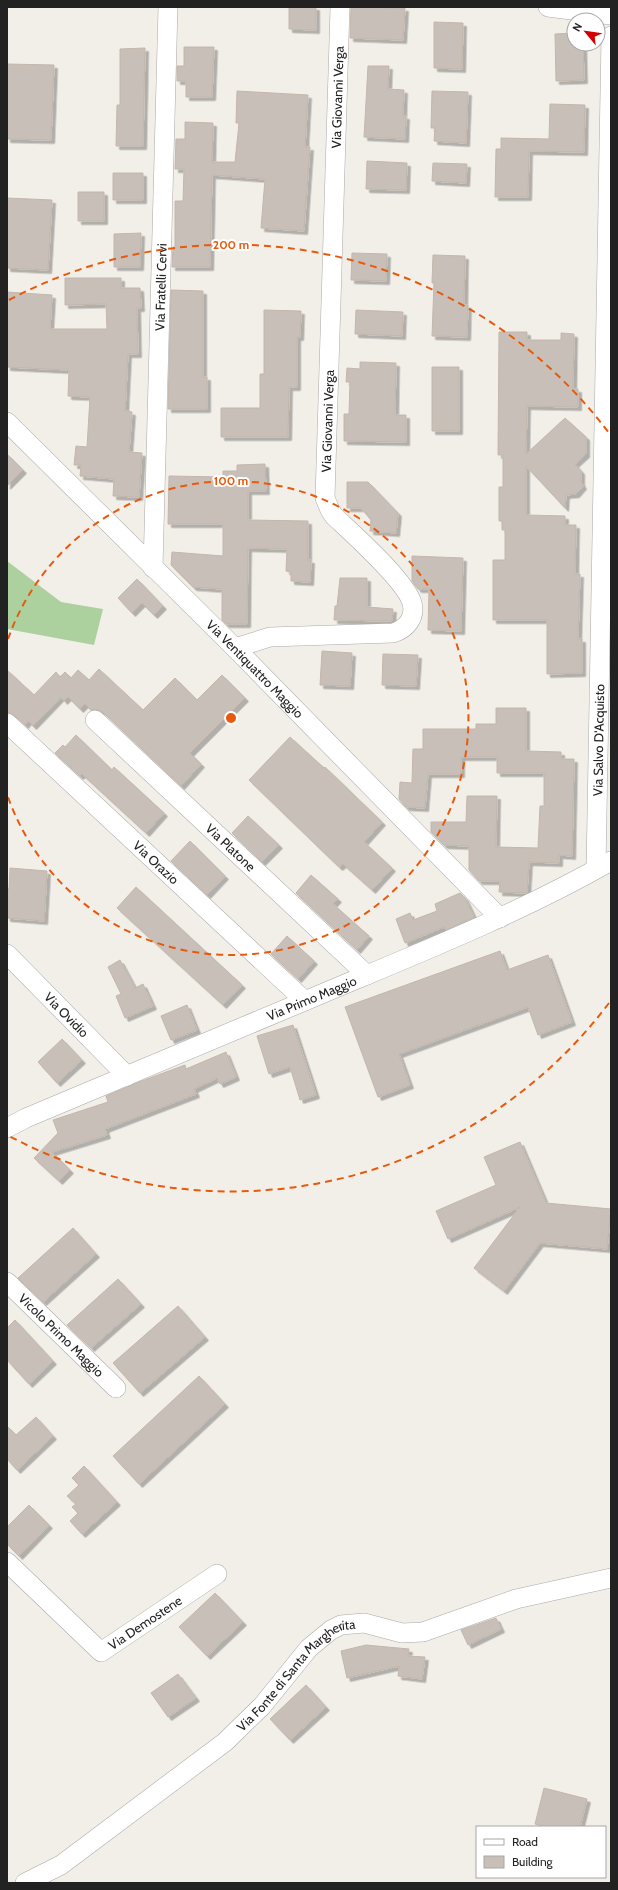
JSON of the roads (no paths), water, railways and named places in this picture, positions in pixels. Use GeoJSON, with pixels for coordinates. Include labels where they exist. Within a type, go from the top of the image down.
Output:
{"type":"FeatureCollection","features":[{"type":"Feature","properties":{"kind":"street","name":"Via Fratelli Cervi"},"geometry":{"type":"LineString","coordinates":[[153,568],[168,7]]}},
{"type":"Feature","properties":{"kind":"street","name":"Via Giovanni Verga"},"geometry":{"type":"LineString","coordinates":[[235,648],[270,637],[393,634],[405,628],[412,615],[412,602],[402,586],[334,516],[325,498],[340,7]]}},
{"type":"Feature","properties":{"kind":"street"},"geometry":{"type":"LineString","coordinates":[[548,7],[611,15]]}},
{"type":"Feature","properties":{"kind":"street","name":"Via Salvo D'Acquisto"},"geometry":{"type":"LineString","coordinates":[[603,865],[611,36]]}},
{"type":"Feature","properties":{"kind":"street","name":"Via Ventiquattro Maggio"},"geometry":{"type":"LineString","coordinates":[[7,422],[235,648],[500,918]]}},
{"type":"Feature","properties":{"kind":"street","name":"Via Platone"},"geometry":{"type":"LineString","coordinates":[[95,720],[367,975]]}},
{"type":"Feature","properties":{"kind":"street","name":"Via Orazio"},"geometry":{"type":"LineString","coordinates":[[7,723],[305,1001]]}},
{"type":"Feature","properties":{"kind":"street","name":"Via Primo Maggio"},"geometry":{"type":"LineString","coordinates":[[10,1122],[127,1076],[441,945],[548,896],[603,865]]}},
{"type":"Feature","properties":{"kind":"street","name":"Via Ovidio"},"geometry":{"type":"LineString","coordinates":[[7,954],[127,1076]]}},
{"type":"Feature","properties":{"kind":"street","name":"Vicolo Primo Maggio"},"geometry":{"type":"LineString","coordinates":[[7,1282],[116,1388]]}},
{"type":"Feature","properties":{"kind":"street","name":"Via Demostene"},"geometry":{"type":"LineString","coordinates":[[7,1562],[101,1652],[217,1574]]}},
{"type":"Feature","properties":{"kind":"street","name":"Via Fonte di Santa Margherita"},"geometry":{"type":"LineString","coordinates":[[25,1883],[61,1865],[225,1742],[262,1706],[310,1648],[331,1630],[341,1625],[359,1623],[402,1633],[423,1632],[516,1599],[611,1578]]}}]}
